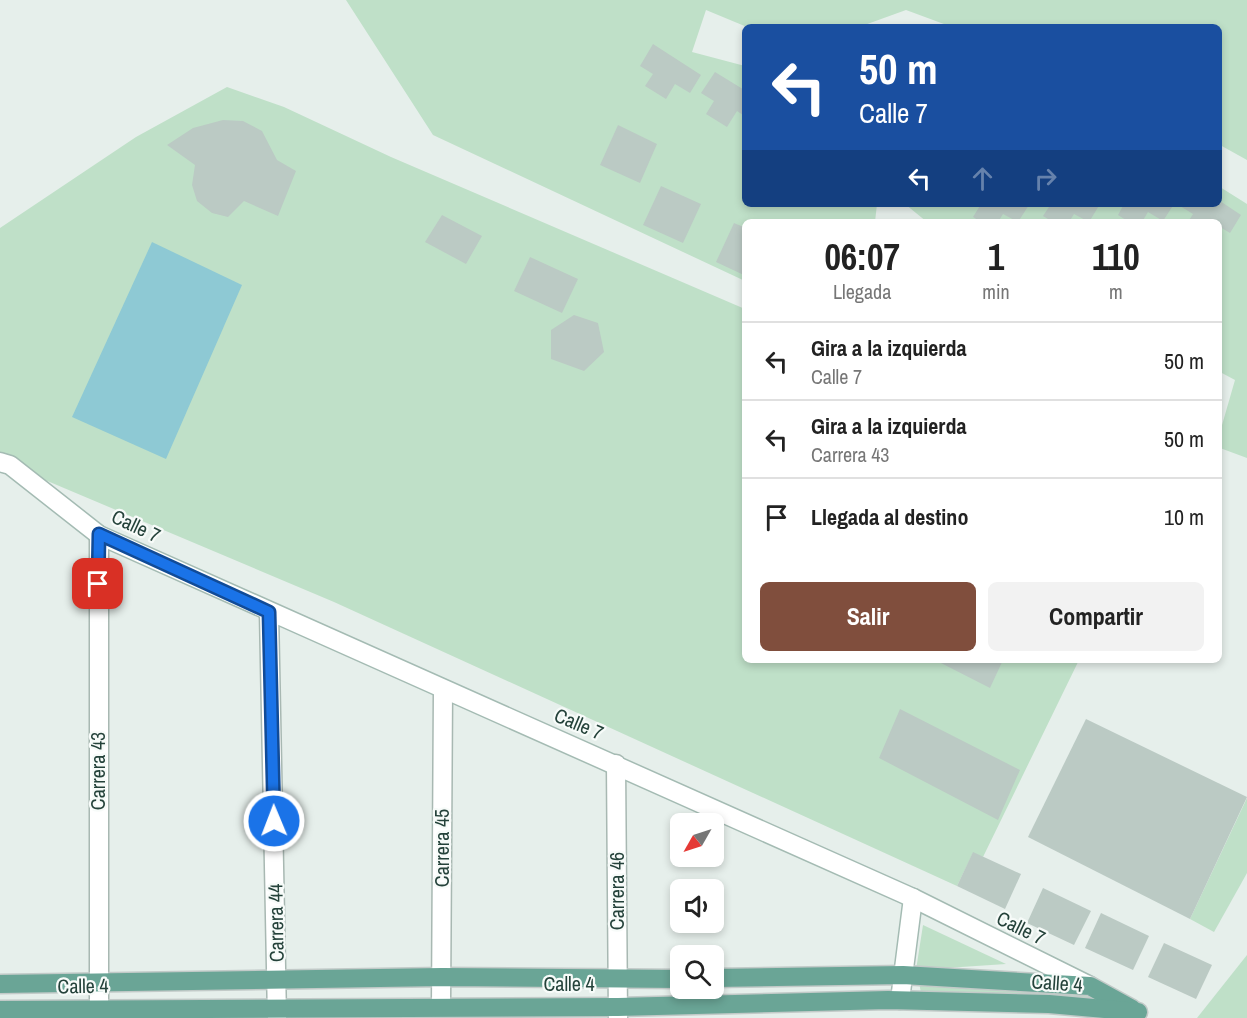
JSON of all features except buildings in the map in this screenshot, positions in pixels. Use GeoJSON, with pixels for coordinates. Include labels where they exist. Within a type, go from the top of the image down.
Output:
{"type":"FeatureCollection","features":[{"type":"Feature","properties":{"kind":"main road","name":"Calle 4"},"geometry":{"type":"LineString","coordinates":[[724,978],[903,975],[1089,986]]}},
{"type":"Feature","properties":{"kind":"main road","name":"Calle 4"},"geometry":{"type":"LineString","coordinates":[[0,984],[442,977],[670,979]]}},
{"type":"Feature","properties":{"kind":"main road","name":"Calle 7"},"geometry":{"type":"LineString","coordinates":[[1089,986],[1142,1015]]}},
{"type":"Feature","properties":{"kind":"main road","name":"Calle 4"},"geometry":{"type":"LineString","coordinates":[[0,1010],[99,1008],[277,1014],[441,1006],[618,1012],[900,1000],[1049,1004],[1142,1015]]}},
{"type":"Feature","properties":{"kind":"street","name":"Calle 7"},"geometry":{"type":"LineString","coordinates":[[3,465],[99,534],[443,691],[616,764],[913,898],[1089,986]]}},
{"type":"Feature","properties":{"kind":"street","name":"Carrera 43"},"geometry":{"type":"LineString","coordinates":[[99,534],[99,1008]]}},
{"type":"Feature","properties":{"kind":"street","name":"Carrera 44"},"geometry":{"type":"LineString","coordinates":[[269,612],[277,1014]]}},
{"type":"Feature","properties":{"kind":"street","name":"Carrera 45"},"geometry":{"type":"LineString","coordinates":[[441,1006],[443,691]]}},
{"type":"Feature","properties":{"kind":"street","name":"Carrera 46"},"geometry":{"type":"LineString","coordinates":[[616,764],[618,1012]]}},
{"type":"Feature","properties":{"kind":"street"},"geometry":{"type":"LineString","coordinates":[[900,1000],[913,898]]}},
{"type":"Feature","properties":{"kind":"green space"},"geometry":{"type":"Polygon","coordinates":[[[346,0],[1247,0],[1247,160],[1222,146],[1222,24],[944,24],[906,10],[867,24],[742,25],[706,10],[692,52],[742,65],[742,207],[877,207],[875,219],[742,219],[742,280],[433,135],[346,0]]]}},
{"type":"Feature","properties":{"kind":"green space"},"geometry":{"type":"Polygon","coordinates":[[[227,87],[284,107],[391,157],[742,308],[742,663],[1078,663],[983,857],[973,853],[957,886],[334,602],[0,461],[0,228],[136,137],[227,87]]]}},
{"type":"Feature","properties":{"kind":"green space"},"geometry":{"type":"Polygon","coordinates":[[[1222,188],[1247,204],[1247,458],[1222,449],[1222,425],[1235,380],[1222,373],[1222,219],[923,219],[909,207],[1222,207],[1222,188]]]}},
{"type":"Feature","properties":{"kind":"green space"},"geometry":{"type":"Polygon","coordinates":[[[1247,798],[1247,873],[1214,932],[1190,919],[1247,798]]]}},
{"type":"Feature","properties":{"kind":"green space"},"geometry":{"type":"Polygon","coordinates":[[[923,925],[1006,964],[916,970],[923,925]]]}},
{"type":"Feature","properties":{"kind":"green space"},"geometry":{"type":"Polygon","coordinates":[[[1247,955],[1247,1018],[1197,1018],[1247,955]]]}},
{"type":"Feature","properties":{"kind":"green space"},"geometry":{"type":"Polygon","coordinates":[[[919,982],[1064,987],[1099,1001],[921,993],[919,982]]]}},
{"type":"Feature","properties":{"kind":"water"},"geometry":{"type":"Polygon","coordinates":[[[152,242],[242,285],[166,459],[72,417],[152,242]]]}},
{"type":"Feature","properties":{"kind":"route"},"geometry":{"type":"LineString","coordinates":[[98,584],[99,534],[269,612],[274,821]]}}]}
